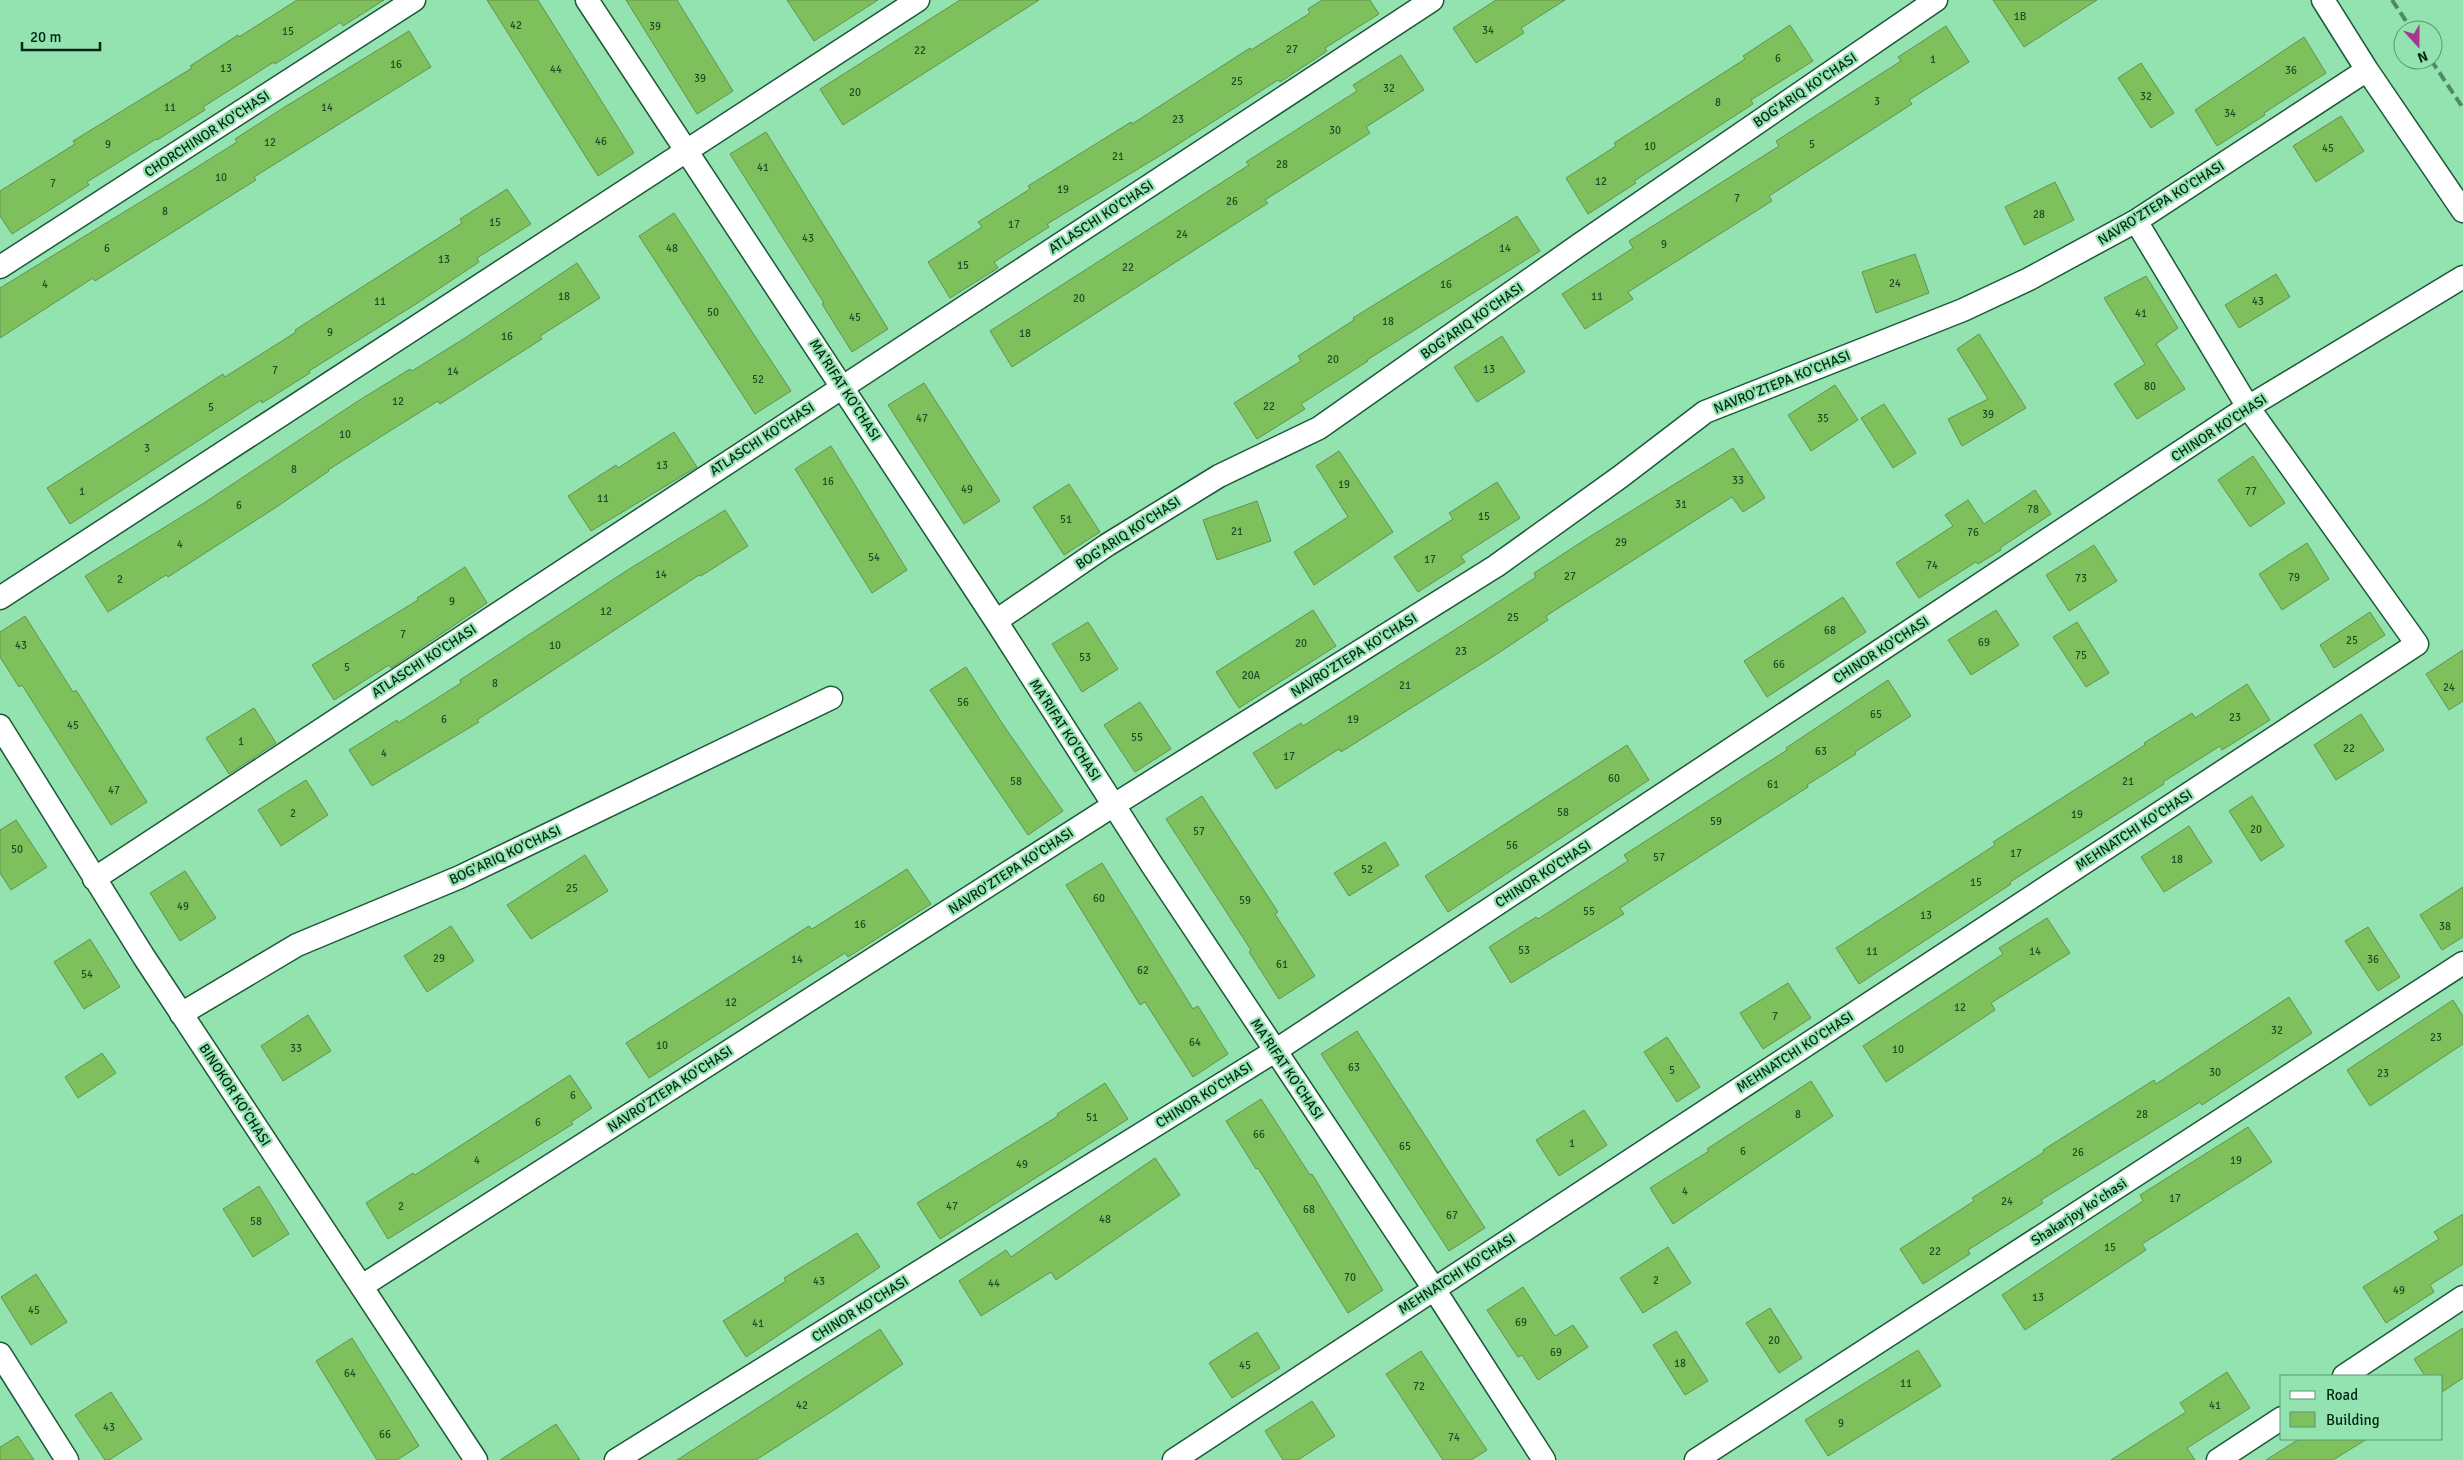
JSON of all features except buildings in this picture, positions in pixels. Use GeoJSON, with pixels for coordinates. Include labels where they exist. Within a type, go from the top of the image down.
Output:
{"type":"FeatureCollection","features":[{"type":"Feature","properties":{"kind":"street","name":"CHORCHINOR KO'CHASI"},"geometry":{"type":"LineString","coordinates":[[0,268],[414,0]]}},
{"type":"Feature","properties":{"kind":"street","name":"MA'RIFAT KO'CHASI"},"geometry":{"type":"LineString","coordinates":[[587,0],[996,621],[1275,1051],[1434,1289],[1544,1460]]}},
{"type":"Feature","properties":{"kind":"street"},"geometry":{"type":"LineString","coordinates":[[0,598],[918,0]]}},
{"type":"Feature","properties":{"kind":"street","name":"ATLASCHI KO'CHASI"},"geometry":{"type":"LineString","coordinates":[[94,879],[1432,0]]}},
{"type":"Feature","properties":{"kind":"street","name":"BOG'ARIQ KO'CHASI"},"geometry":{"type":"LineString","coordinates":[[996,621],[1107,546],[1219,476],[1319,428],[1579,245],[1936,0]]}},
{"type":"Feature","properties":{"kind":"street"},"geometry":{"type":"LineString","coordinates":[[2323,0],[2367,70],[2463,211]]}},
{"type":"Feature","properties":{"kind":"street","name":"NAVRO'ZTEPA KO'CHASI"},"geometry":{"type":"LineString","coordinates":[[362,1286],[1114,805],[1496,566],[1620,477],[1706,412],[1963,310],[2029,279],[2136,221],[2367,70]]}},
{"type":"Feature","properties":{"kind":"street"},"geometry":{"type":"LineString","coordinates":[[2136,221],[2248,408]]}},
{"type":"Feature","properties":{"kind":"street","name":"CHINOR KO'CHASI"},"geometry":{"type":"LineString","coordinates":[[616,1460],[1275,1051],[2248,408],[2463,277]]}},
{"type":"Feature","properties":{"kind":"street","name":"MEHNATCHI KO'CHASI"},"geometry":{"type":"LineString","coordinates":[[1174,1460],[2417,644],[2248,408]]}},
{"type":"Feature","properties":{"kind":"street","name":"BOG'ARIQ KO'CHASI"},"geometry":{"type":"LineString","coordinates":[[181,1014],[297,945],[460,877],[831,698]]}},
{"type":"Feature","properties":{"kind":"street","name":"BINOKOR KO'CHASI"},"geometry":{"type":"LineString","coordinates":[[0,726],[94,879],[181,1014],[476,1460]]}},
{"type":"Feature","properties":{"kind":"street","name":"Shakarjoy ko'chasi"},"geometry":{"type":"LineString","coordinates":[[1696,1460],[2463,963]]}},
{"type":"Feature","properties":{"kind":"street"},"geometry":{"type":"LineString","coordinates":[[2346,1375],[2463,1297]]}},
{"type":"Feature","properties":{"kind":"street"},"geometry":{"type":"LineString","coordinates":[[0,1354],[67,1460]]}},
{"type":"Feature","properties":{"kind":"street"},"geometry":{"type":"LineString","coordinates":[[2218,1460],[2280,1419]]}},
{"type":"Feature","properties":{"kind":"railway"},"geometry":{"type":"LineString","coordinates":[[2392,0],[2405,20]]}},
{"type":"Feature","properties":{"kind":"railway"},"geometry":{"type":"LineString","coordinates":[[2438,70],[2463,108]]}}]}
